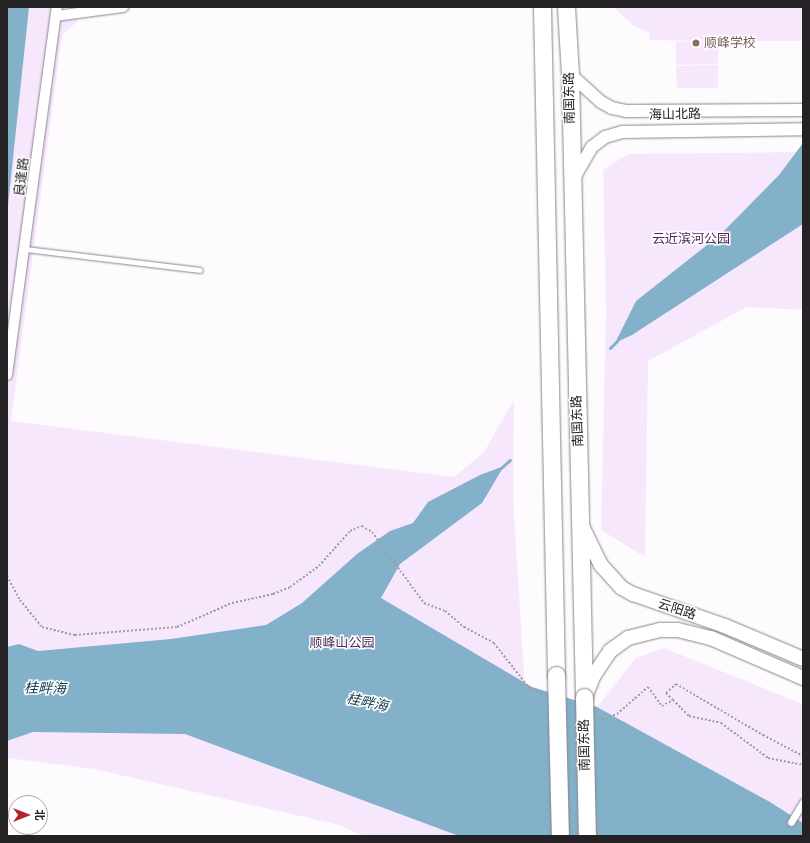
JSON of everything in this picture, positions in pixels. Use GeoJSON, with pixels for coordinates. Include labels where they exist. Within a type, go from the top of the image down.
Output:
{"type":"FeatureCollection","features":[{"type":"Feature","properties":{"kind":"highway","name":"南国东路"},"geometry":{"type":"LineString","coordinates":[[542,7],[560,836]]}},
{"type":"Feature","properties":{"kind":"highway","name":"南国东路"},"geometry":{"type":"LineString","coordinates":[[566,7],[570,74],[571,182],[582,524],[587,836]]}},
{"type":"Feature","properties":{"kind":"main road","name":"云阳路"},"geometry":{"type":"LineString","coordinates":[[582,524],[601,565],[622,588],[639,597],[725,626],[803,659]]}},
{"type":"Feature","properties":{"kind":"main road","name":"云阳路"},"geometry":{"type":"LineString","coordinates":[[584,697],[594,675],[610,651],[628,638],[660,630],[678,630],[710,638],[797,675]]}},
{"type":"Feature","properties":{"kind":"main road"},"geometry":{"type":"LineString","coordinates":[[784,650],[772,650],[770,654],[797,675]]}},
{"type":"Feature","properties":{"kind":"street"},"geometry":{"type":"LineString","coordinates":[[116,7],[123,7]]}},
{"type":"Feature","properties":{"kind":"street"},"geometry":{"type":"LineString","coordinates":[[56,11],[119,7]]}},
{"type":"Feature","properties":{"kind":"street","name":"良逢路"},"geometry":{"type":"LineString","coordinates":[[7,375],[26,250],[56,11]]}},
{"type":"Feature","properties":{"kind":"street","name":"海山北路"},"geometry":{"type":"LineString","coordinates":[[570,74],[601,102],[612,108],[626,111],[803,110]]}},
{"type":"Feature","properties":{"kind":"street","name":"海山北路"},"geometry":{"type":"LineString","coordinates":[[571,182],[592,147],[605,137],[622,132],[803,129]]}},
{"type":"Feature","properties":{"kind":"street"},"geometry":{"type":"LineString","coordinates":[[791,822],[803,802]]}},
{"type":"Feature","properties":{"kind":"lane"},"geometry":{"type":"LineString","coordinates":[[26,250],[200,270]]}},
{"type":"Feature","properties":{"kind":"path"},"geometry":{"type":"LineString","coordinates":[[7,576],[20,600],[42,626],[76,635],[177,626],[232,603],[273,594],[290,587],[319,566],[350,531],[362,526],[372,532],[404,579],[424,603],[445,611],[456,620]]}},
{"type":"Feature","properties":{"kind":"path"},"geometry":{"type":"LineString","coordinates":[[676,684],[763,735],[803,756]]}},
{"type":"Feature","properties":{"kind":"path"},"geometry":{"type":"LineString","coordinates":[[673,700],[689,716],[721,723],[768,758],[803,765]]}},
{"type":"Feature","properties":{"kind":"green space","name":"顺峰山公园"},"geometry":{"type":"Polygon","coordinates":[[[7,7],[49,7],[79,20],[62,35],[11,421],[454,477],[484,452],[514,400],[513,497],[534,836],[363,836],[340,825],[94,769],[7,758],[7,7]]]}},
{"type":"Feature","properties":{"kind":"green space"},"geometry":{"type":"Polygon","coordinates":[[[613,7],[803,7],[803,41],[718,41],[718,64],[676,65],[676,42],[705,41],[649,40],[650,33],[634,26],[613,7]]]}},
{"type":"Feature","properties":{"kind":"green space"},"geometry":{"type":"Polygon","coordinates":[[[718,65],[718,88],[677,88],[676,66],[718,65]]]}},
{"type":"Feature","properties":{"kind":"green space","name":"云近滨河公园"},"geometry":{"type":"Polygon","coordinates":[[[803,152],[803,310],[747,307],[648,361],[645,557],[601,530],[606,310],[603,170],[628,154],[803,152]]]}},
{"type":"Feature","properties":{"kind":"green space"},"geometry":{"type":"Polygon","coordinates":[[[664,648],[803,704],[803,824],[770,802],[597,707],[636,658],[664,648]]]}},
{"type":"Feature","properties":{"kind":"water"},"geometry":{"type":"Polygon","coordinates":[[[7,7],[29,7],[7,215],[7,7]]]}},
{"type":"Feature","properties":{"kind":"water"},"geometry":{"type":"Polygon","coordinates":[[[803,143],[803,224],[632,335],[615,343],[636,301],[721,234],[779,175],[803,143]]]}},
{"type":"Feature","properties":{"kind":"water","name":"桂畔海"},"geometry":{"type":"Polygon","coordinates":[[[504,466],[482,503],[400,564],[381,598],[532,687],[597,707],[770,802],[803,823],[803,836],[459,836],[185,734],[33,732],[7,741],[7,647],[19,644],[38,651],[171,639],[266,625],[302,603],[357,554],[390,531],[413,523],[428,502],[480,475],[504,466]]]}},
{"type":"Feature","properties":{"kind":"waterway"},"geometry":{"type":"LineString","coordinates":[[610,348],[617,341]]}},
{"type":"Feature","properties":{"kind":"waterway"},"geometry":{"type":"LineString","coordinates":[[501,468],[510,460]]}},
{"type":"Feature","properties":{"kind":"place","name":"顺峰学校"},"geometry":{"type":"Point","coordinates":[696,43]}}]}
